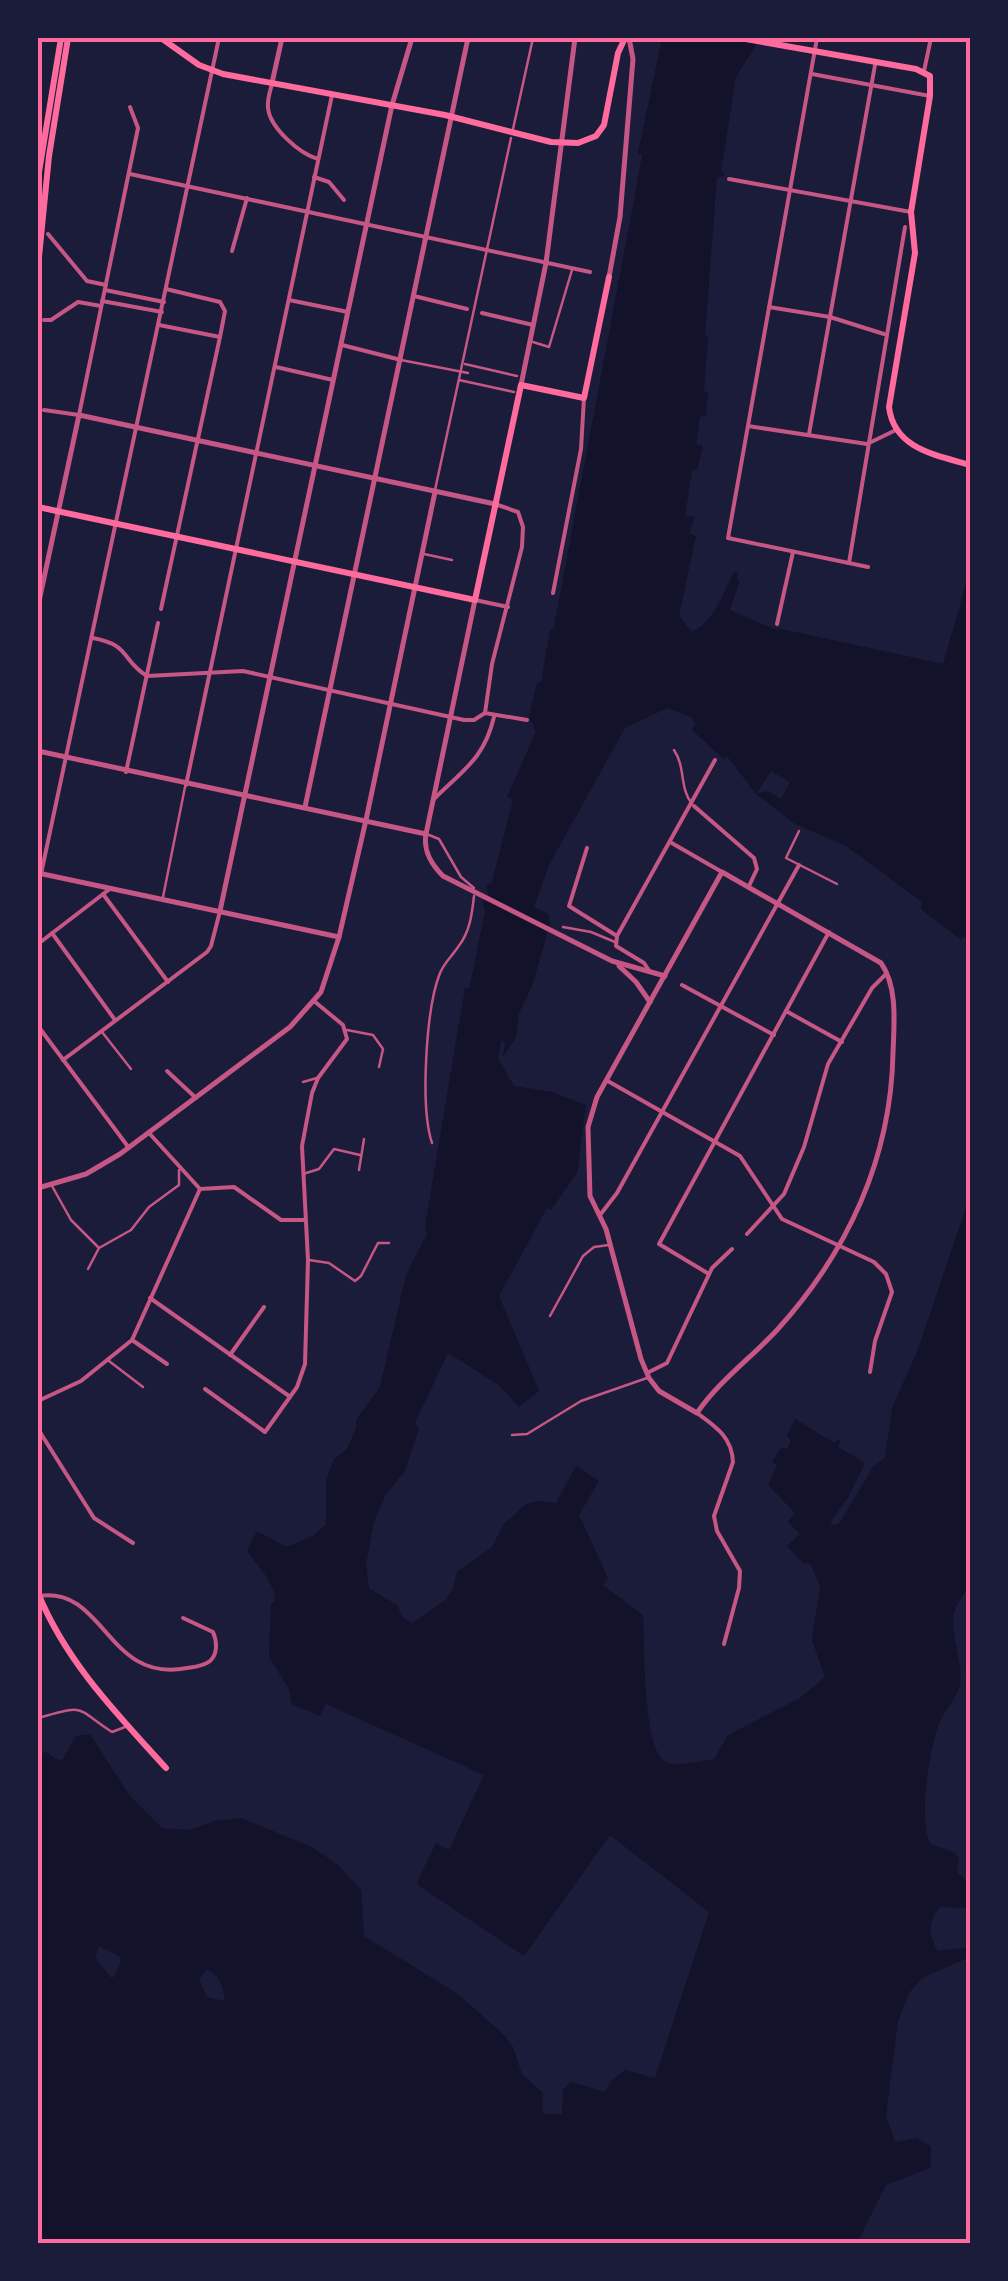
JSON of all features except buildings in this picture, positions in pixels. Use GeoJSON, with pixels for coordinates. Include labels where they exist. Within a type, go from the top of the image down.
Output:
{"type":"FeatureCollection","features":[{"type":"Feature","properties":{"kind":"main road"},"geometry":{"type":"LineString","coordinates":[[38,178],[64,38]]}},
{"type":"Feature","properties":{"kind":"main road"},"geometry":{"type":"LineString","coordinates":[[38,267],[64,38]]}},
{"type":"Feature","properties":{"kind":"main road"},"geometry":{"type":"LineString","coordinates":[[161,38],[212,71],[571,143],[590,140],[604,125],[618,54],[627,38]]}},
{"type":"Feature","properties":{"kind":"main road"},"geometry":{"type":"LineString","coordinates":[[740,38],[920,70],[931,78],[911,212],[916,252],[889,398],[890,414],[896,430],[916,448],[970,465]]}},
{"type":"Feature","properties":{"kind":"main road"},"geometry":{"type":"LineString","coordinates":[[38,508],[475,600],[520,385],[584,398],[609,276]]}},
{"type":"Feature","properties":{"kind":"main road"},"geometry":{"type":"LineString","coordinates":[[38,1594],[80,1670],[126,1725],[168,1766]]}},
{"type":"Feature","properties":{"kind":"street"},"geometry":{"type":"LineString","coordinates":[[220,38],[118,524],[39,874],[339,936]]}},
{"type":"Feature","properties":{"kind":"street"},"geometry":{"type":"LineString","coordinates":[[282,38],[268,107],[270,116],[292,144],[318,160]]}},
{"type":"Feature","properties":{"kind":"street"},"geometry":{"type":"LineString","coordinates":[[63,1060],[212,946],[392,105],[412,38]]}},
{"type":"Feature","properties":{"kind":"street"},"geometry":{"type":"LineString","coordinates":[[305,807],[468,38]]}},
{"type":"Feature","properties":{"kind":"street"},"geometry":{"type":"LineString","coordinates":[[512,130],[532,38]]}},
{"type":"Feature","properties":{"kind":"street"},"geometry":{"type":"LineString","coordinates":[[520,385],[546,263],[575,38]]}},
{"type":"Feature","properties":{"kind":"street"},"geometry":{"type":"LineString","coordinates":[[609,276],[620,217],[632,59],[627,38]]}},
{"type":"Feature","properties":{"kind":"street"},"geometry":{"type":"LineString","coordinates":[[817,38],[728,538],[868,567]]}},
{"type":"Feature","properties":{"kind":"street"},"geometry":{"type":"LineString","coordinates":[[920,70],[931,38]]}},
{"type":"Feature","properties":{"kind":"street"},"geometry":{"type":"LineString","coordinates":[[809,434],[875,65]]}},
{"type":"Feature","properties":{"kind":"street"},"geometry":{"type":"LineString","coordinates":[[810,74],[930,96]]}},
{"type":"Feature","properties":{"kind":"street"},"geometry":{"type":"LineString","coordinates":[[163,898],[332,95]]}},
{"type":"Feature","properties":{"kind":"street"},"geometry":{"type":"LineString","coordinates":[[38,606],[130,174],[138,128],[130,107]]}},
{"type":"Feature","properties":{"kind":"street"},"geometry":{"type":"LineString","coordinates":[[44,1186],[98,1168],[129,1148],[290,1027],[314,1001],[329,974],[366,820],[463,364],[471,310],[511,138]]}},
{"type":"Feature","properties":{"kind":"street"},"geometry":{"type":"LineString","coordinates":[[130,174],[590,272]]}},
{"type":"Feature","properties":{"kind":"street"},"geometry":{"type":"LineString","coordinates":[[314,178],[329,182],[344,200]]}},
{"type":"Feature","properties":{"kind":"street"},"geometry":{"type":"LineString","coordinates":[[729,179],[911,212]]}},
{"type":"Feature","properties":{"kind":"street"},"geometry":{"type":"LineString","coordinates":[[232,251],[248,198]]}},
{"type":"Feature","properties":{"kind":"street"},"geometry":{"type":"LineString","coordinates":[[848,564],[904,227]]}},
{"type":"Feature","properties":{"kind":"street"},"geometry":{"type":"LineString","coordinates":[[48,234],[86,281],[164,302]]}},
{"type":"Feature","properties":{"kind":"street"},"geometry":{"type":"LineString","coordinates":[[530,340],[549,347],[573,269]]}},
{"type":"Feature","properties":{"kind":"street"},"geometry":{"type":"LineString","coordinates":[[161,609],[225,310],[220,302],[166,289]]}},
{"type":"Feature","properties":{"kind":"street"},"geometry":{"type":"LineString","coordinates":[[414,296],[533,326]]}},
{"type":"Feature","properties":{"kind":"street"},"geometry":{"type":"LineString","coordinates":[[288,300],[348,312]]}},
{"type":"Feature","properties":{"kind":"street"},"geometry":{"type":"LineString","coordinates":[[44,320],[51,320],[78,302],[162,312]]}},
{"type":"Feature","properties":{"kind":"street"},"geometry":{"type":"LineString","coordinates":[[769,307],[830,317],[884,334]]}},
{"type":"Feature","properties":{"kind":"street"},"geometry":{"type":"LineString","coordinates":[[159,325],[220,337]]}},
{"type":"Feature","properties":{"kind":"street"},"geometry":{"type":"LineString","coordinates":[[341,345],[468,373]]}},
{"type":"Feature","properties":{"kind":"street"},"geometry":{"type":"LineString","coordinates":[[463,364],[517,376]]}},
{"type":"Feature","properties":{"kind":"street"},"geometry":{"type":"LineString","coordinates":[[276,367],[333,380]]}},
{"type":"Feature","properties":{"kind":"street"},"geometry":{"type":"LineString","coordinates":[[459,380],[514,392]]}},
{"type":"Feature","properties":{"kind":"street"},"geometry":{"type":"LineString","coordinates":[[553,593],[581,449],[584,398]]}},
{"type":"Feature","properties":{"kind":"street"},"geometry":{"type":"LineString","coordinates":[[44,410],[138,426],[514,508],[523,527],[522,548],[492,664],[485,714]]}},
{"type":"Feature","properties":{"kind":"street"},"geometry":{"type":"LineString","coordinates":[[748,426],[866,444],[896,430]]}},
{"type":"Feature","properties":{"kind":"street"},"geometry":{"type":"LineString","coordinates":[[777,624],[793,552]]}},
{"type":"Feature","properties":{"kind":"street"},"geometry":{"type":"LineString","coordinates":[[422,554],[452,560]]}},
{"type":"Feature","properties":{"kind":"street"},"geometry":{"type":"LineString","coordinates":[[508,607],[475,600],[426,834],[427,853],[443,876],[612,960],[664,976]]}},
{"type":"Feature","properties":{"kind":"street"},"geometry":{"type":"LineString","coordinates":[[126,772],[158,623]]}},
{"type":"Feature","properties":{"kind":"street"},"geometry":{"type":"LineString","coordinates":[[93,638],[121,646],[138,670],[148,676],[244,671],[471,721],[485,714],[527,720]]}},
{"type":"Feature","properties":{"kind":"street"},"geometry":{"type":"LineString","coordinates":[[433,801],[480,754],[494,717]]}},
{"type":"Feature","properties":{"kind":"street"},"geometry":{"type":"LineString","coordinates":[[674,750],[684,767],[683,790],[693,805],[754,858],[757,869],[748,886]]}},
{"type":"Feature","properties":{"kind":"street"},"geometry":{"type":"LineString","coordinates":[[38,751],[439,839],[461,877],[474,889],[468,929],[442,968],[437,986],[425,1081],[425,1112],[432,1143]]}},
{"type":"Feature","properties":{"kind":"street"},"geometry":{"type":"LineString","coordinates":[[650,972],[644,963],[618,949],[616,939],[715,760]]}},
{"type":"Feature","properties":{"kind":"street"},"geometry":{"type":"LineString","coordinates":[[798,831],[786,857],[837,884]]}},
{"type":"Feature","properties":{"kind":"street"},"geometry":{"type":"LineString","coordinates":[[670,842],[876,958],[887,973],[892,992],[894,1030],[891,1102],[878,1161],[840,1245],[781,1325],[697,1413]]}},
{"type":"Feature","properties":{"kind":"street"},"geometry":{"type":"LineString","coordinates":[[587,848],[569,906],[616,939]]}},
{"type":"Feature","properties":{"kind":"street"},"geometry":{"type":"LineString","coordinates":[[600,1215],[617,1192],[799,865]]}},
{"type":"Feature","properties":{"kind":"street"},"geometry":{"type":"LineString","coordinates":[[722,872],[606,1080],[588,1128],[589,1189],[610,1245],[648,1376],[659,1390],[725,1436],[733,1453],[714,1516],[716,1530],[740,1571],[724,1644]]}},
{"type":"Feature","properties":{"kind":"street"},"geometry":{"type":"LineString","coordinates":[[38,944],[111,888]]}},
{"type":"Feature","properties":{"kind":"street"},"geometry":{"type":"LineString","coordinates":[[103,894],[168,982]]}},
{"type":"Feature","properties":{"kind":"street"},"geometry":{"type":"LineString","coordinates":[[562,927],[616,939]]}},
{"type":"Feature","properties":{"kind":"street"},"geometry":{"type":"LineString","coordinates":[[709,1274],[659,1244],[830,932]]}},
{"type":"Feature","properties":{"kind":"street"},"geometry":{"type":"LineString","coordinates":[[52,933],[115,1020]]}},
{"type":"Feature","properties":{"kind":"street"},"geometry":{"type":"LineString","coordinates":[[612,960],[636,982],[650,1002]]}},
{"type":"Feature","properties":{"kind":"street"},"geometry":{"type":"LineString","coordinates":[[748,1234],[774,1207],[795,1172],[822,1078],[872,988],[887,973]]}},
{"type":"Feature","properties":{"kind":"street"},"geometry":{"type":"LineString","coordinates":[[682,985],[774,1034]]}},
{"type":"Feature","properties":{"kind":"street"},"geometry":{"type":"LineString","coordinates":[[314,1001],[346,1030],[372,1035],[383,1049],[379,1067]]}},
{"type":"Feature","properties":{"kind":"street"},"geometry":{"type":"LineString","coordinates":[[786,1011],[842,1042]]}},
{"type":"Feature","properties":{"kind":"street"},"geometry":{"type":"LineString","coordinates":[[38,1026],[129,1148]]}},
{"type":"Feature","properties":{"kind":"street"},"geometry":{"type":"LineString","coordinates":[[204,1389],[264,1432],[297,1386],[305,1364],[308,1260],[302,1146],[312,1093],[318,1078],[344,1045],[346,1030]]}},
{"type":"Feature","properties":{"kind":"street"},"geometry":{"type":"LineString","coordinates":[[101,1031],[131,1069]]}},
{"type":"Feature","properties":{"kind":"street"},"geometry":{"type":"LineString","coordinates":[[168,1072],[196,1098]]}},
{"type":"Feature","properties":{"kind":"street"},"geometry":{"type":"LineString","coordinates":[[303,1082],[318,1078]]}},
{"type":"Feature","properties":{"kind":"street"},"geometry":{"type":"LineString","coordinates":[[606,1080],[747,1162],[782,1218],[882,1268],[892,1286],[870,1372]]}},
{"type":"Feature","properties":{"kind":"street"},"geometry":{"type":"LineString","coordinates":[[148,1133],[200,1188],[234,1187],[281,1220],[304,1220]]}},
{"type":"Feature","properties":{"kind":"street"},"geometry":{"type":"LineString","coordinates":[[359,1170],[364,1139]]}},
{"type":"Feature","properties":{"kind":"street"},"geometry":{"type":"LineString","coordinates":[[302,1174],[319,1168],[334,1149],[360,1155]]}},
{"type":"Feature","properties":{"kind":"street"},"geometry":{"type":"LineString","coordinates":[[88,1269],[100,1248],[131,1230],[149,1207],[179,1185],[179,1167]]}},
{"type":"Feature","properties":{"kind":"street"},"geometry":{"type":"LineString","coordinates":[[38,1180],[100,1248]]}},
{"type":"Feature","properties":{"kind":"street"},"geometry":{"type":"LineString","coordinates":[[38,1400],[74,1384],[108,1362],[132,1340],[200,1188]]}},
{"type":"Feature","properties":{"kind":"street"},"geometry":{"type":"LineString","coordinates":[[308,1260],[329,1263],[355,1282],[378,1243],[389,1243]]}},
{"type":"Feature","properties":{"kind":"street"},"geometry":{"type":"LineString","coordinates":[[550,1316],[583,1256],[594,1247],[610,1245]]}},
{"type":"Feature","properties":{"kind":"street"},"geometry":{"type":"LineString","coordinates":[[512,1435],[527,1434],[562,1410],[597,1394],[622,1389],[668,1363],[709,1274],[732,1249]]}},
{"type":"Feature","properties":{"kind":"street"},"geometry":{"type":"LineString","coordinates":[[150,1298],[289,1396]]}},
{"type":"Feature","properties":{"kind":"street"},"geometry":{"type":"LineString","coordinates":[[230,1355],[264,1306]]}},
{"type":"Feature","properties":{"kind":"street"},"geometry":{"type":"LineString","coordinates":[[132,1340],[167,1364]]}},
{"type":"Feature","properties":{"kind":"street"},"geometry":{"type":"LineString","coordinates":[[108,1362],[144,1387]]}},
{"type":"Feature","properties":{"kind":"street"},"geometry":{"type":"LineString","coordinates":[[38,1429],[94,1518],[133,1543]]}},
{"type":"Feature","properties":{"kind":"street"},"geometry":{"type":"LineString","coordinates":[[38,1594],[57,1596],[89,1612],[116,1646],[150,1668],[176,1670],[212,1659],[216,1644],[212,1632],[182,1618]]}},
{"type":"Feature","properties":{"kind":"street"},"geometry":{"type":"LineString","coordinates":[[38,1718],[80,1709],[112,1732],[126,1725]]}},
{"type":"Feature","properties":{"kind":"shaded area"},"geometry":{"type":"Polygon","coordinates":[[[662,38],[760,38],[736,77],[721,171],[725,176],[717,177],[705,335],[706,415],[700,417],[696,444],[703,446],[697,470],[692,470],[685,516],[695,517],[689,533],[696,536],[679,616],[692,632],[701,626],[714,612],[735,571],[740,580],[730,610],[781,632],[777,628],[943,664],[970,570],[970,942],[964,937],[961,940],[921,909],[922,902],[846,846],[795,824],[756,794],[727,756],[724,759],[692,730],[695,723],[691,717],[667,708],[625,728],[549,865],[534,907],[548,914],[550,924],[532,986],[519,1013],[516,1037],[503,1057],[505,1041],[501,1041],[498,1059],[514,1086],[552,1092],[586,1105],[577,1173],[551,1210],[547,1208],[499,1296],[539,1391],[519,1407],[499,1385],[448,1353],[415,1423],[419,1429],[405,1471],[386,1494],[374,1522],[366,1564],[369,1588],[397,1605],[403,1618],[412,1623],[444,1601],[453,1589],[457,1572],[492,1547],[503,1525],[526,1504],[556,1503],[576,1466],[599,1481],[579,1515],[608,1578],[603,1585],[643,1615],[649,1718],[658,1754],[671,1763],[714,1759],[728,1735],[800,1698],[825,1677],[812,1640],[820,1586],[810,1563],[803,1563],[787,1546],[800,1534],[788,1522],[795,1513],[768,1485],[777,1465],[772,1462],[781,1447],[787,1449],[791,1442],[787,1435],[795,1419],[834,1443],[841,1441],[838,1447],[865,1463],[830,1523],[840,1522],[873,1467],[885,1458],[892,1408],[917,1352],[970,1196],[970,1491],[966,1520],[970,1520],[972,1568],[954,1616],[960,1684],[935,1735],[925,1820],[931,1844],[956,1853],[957,1872],[970,1884],[970,1908],[940,1907],[931,1923],[932,1940],[938,1951],[970,1947],[970,1957],[922,1978],[909,1993],[898,2021],[886,2116],[895,2142],[916,2138],[931,2146],[930,2168],[886,2185],[857,2243],[38,2244],[38,1754],[47,1752],[62,1760],[76,1736],[90,1734],[129,1795],[162,1828],[189,1830],[241,1818],[312,1847],[338,1865],[361,1890],[364,1936],[458,1994],[504,2035],[513,2047],[522,2074],[543,2093],[545,2114],[562,2114],[563,2090],[571,2082],[605,2092],[625,2070],[655,2078],[709,1912],[610,1835],[524,1956],[419,1886],[417,1882],[436,1843],[449,1850],[484,1775],[326,1704],[320,1716],[292,1704],[289,1689],[269,1657],[274,1594],[247,1551],[257,1531],[286,1547],[313,1536],[326,1524],[326,1480],[334,1459],[347,1449],[356,1420],[380,1387],[406,1275],[428,1232],[427,1214],[465,988],[469,988],[471,981],[485,911],[482,901],[489,899],[486,884],[491,885],[513,800],[507,797],[536,732],[529,717],[537,683],[541,682],[550,630],[554,627],[639,173],[642,155],[638,153],[662,38]],[[99,1946],[95,1957],[114,1977],[121,1961],[119,1956],[99,1946]],[[206,1970],[199,1979],[207,1997],[225,2001],[222,1986],[206,1970]]]}},
{"type":"Feature","properties":{"kind":"pier"},"geometry":{"type":"Polygon","coordinates":[[[771,771],[790,782],[781,799],[768,791],[756,794],[771,771]]]}}]}
